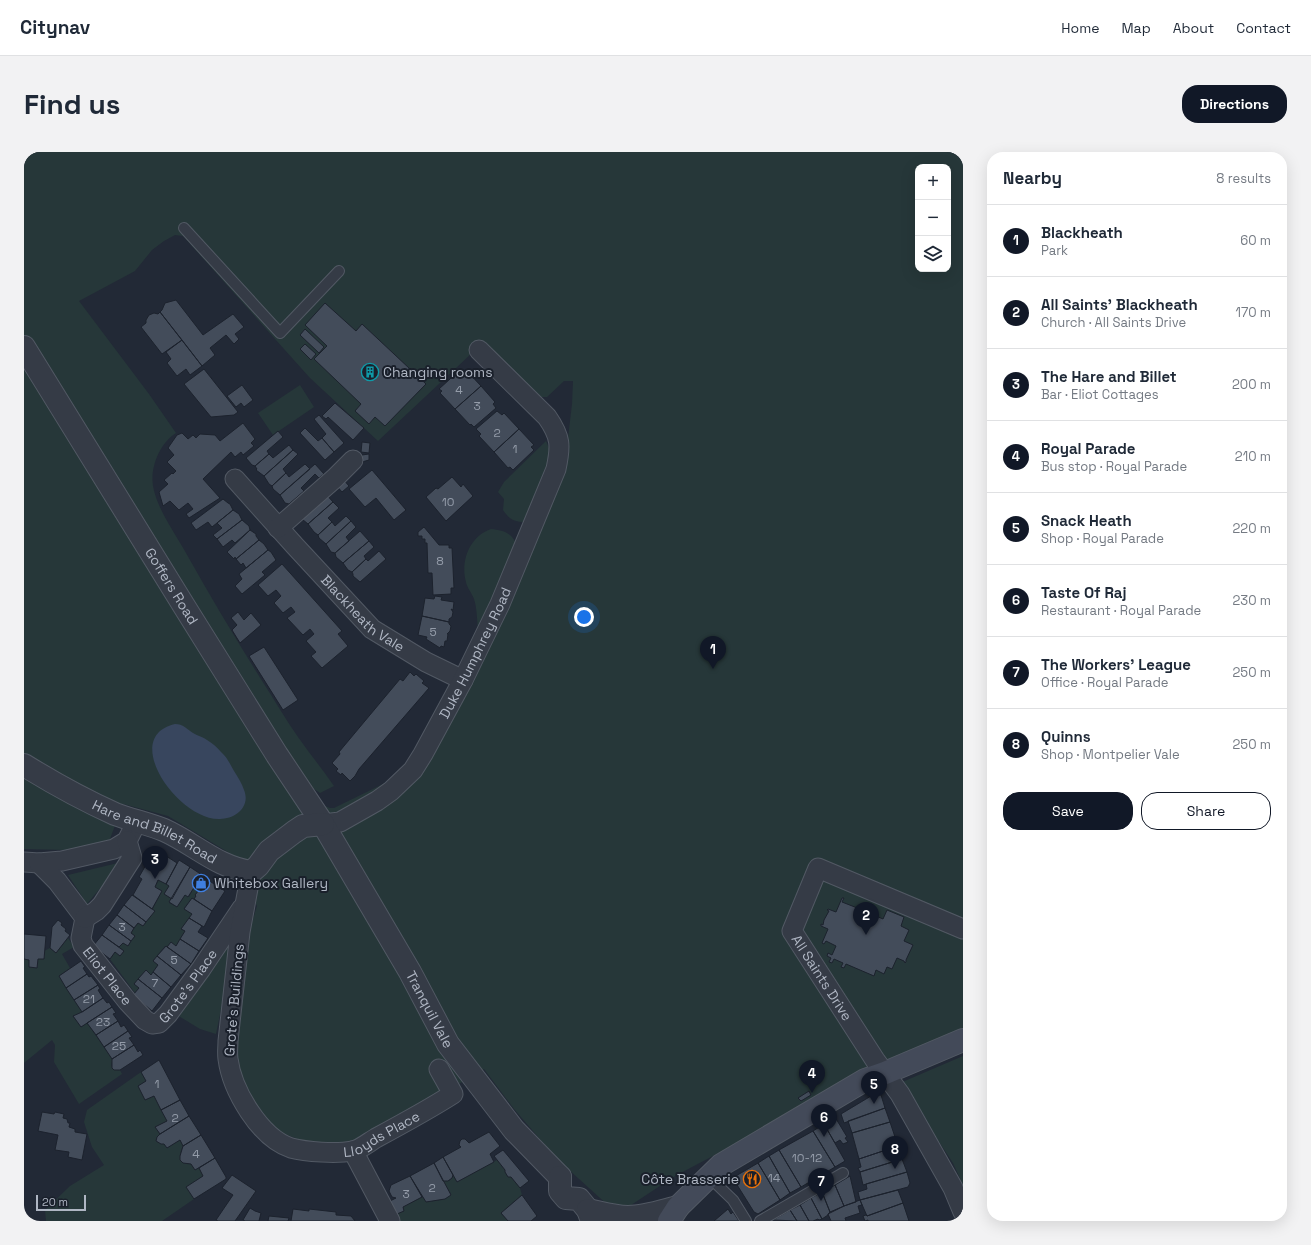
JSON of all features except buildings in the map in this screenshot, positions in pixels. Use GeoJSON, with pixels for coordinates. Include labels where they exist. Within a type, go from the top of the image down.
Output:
{"type":"FeatureCollection","features":[{"type":"Feature","properties":{"kind":"main road"},"geometry":{"type":"LineString","coordinates":[[673,1214],[708,1176],[721,1165],[865,1080],[963,1040]]}},
{"type":"Feature","properties":{"kind":"street","name":"Goffers Road"},"geometry":{"type":"LineString","coordinates":[[24,347],[277,755],[323,824]]}},
{"type":"Feature","properties":{"kind":"street","name":"Duke Humphrey Road"},"geometry":{"type":"LineString","coordinates":[[323,824],[340,822],[377,801],[403,781],[413,770],[463,680],[500,604],[556,470],[560,451],[556,430],[547,417],[479,350]]}},
{"type":"Feature","properties":{"kind":"street"},"geometry":{"type":"LineString","coordinates":[[278,528],[335,478],[353,460]]}},
{"type":"Feature","properties":{"kind":"street","name":"Blackheath Vale"},"geometry":{"type":"LineString","coordinates":[[235,479],[278,528],[372,629],[426,662],[463,680]]}},
{"type":"Feature","properties":{"kind":"street","name":"Hare and Billet Road"},"geometry":{"type":"LineString","coordinates":[[24,765],[50,781],[98,806],[164,830],[224,865],[237,870],[251,872]]}},
{"type":"Feature","properties":{"kind":"street"},"geometry":{"type":"LineString","coordinates":[[32,863],[62,861],[114,849],[127,841],[137,821]]}},
{"type":"Feature","properties":{"kind":"street"},"geometry":{"type":"LineString","coordinates":[[251,872],[258,866],[269,851],[294,832],[303,826],[323,824]]}},
{"type":"Feature","properties":{"kind":"street","name":"Tranquil Vale"},"geometry":{"type":"LineString","coordinates":[[323,824],[410,972],[452,1050],[514,1130],[560,1177],[573,1178],[579,1184],[586,1210]]}},
{"type":"Feature","properties":{"kind":"street"},"geometry":{"type":"LineString","coordinates":[[32,863],[57,881],[85,918],[102,905],[132,858],[127,841]]}},
{"type":"Feature","properties":{"kind":"street","name":"All Saints Drive"},"geometry":{"type":"LineString","coordinates":[[884,1073],[792,931],[818,868],[963,929]]}},
{"type":"Feature","properties":{"kind":"street","name":"Grote's Buildings"},"geometry":{"type":"LineString","coordinates":[[251,872],[239,940],[228,1041],[228,1059],[232,1077],[248,1109],[260,1125],[275,1139]]}},
{"type":"Feature","properties":{"kind":"street","name":"Grote's Place"},"geometry":{"type":"LineString","coordinates":[[152,1024],[159,1023],[168,1014],[202,969],[246,902]]}},
{"type":"Feature","properties":{"kind":"street","name":"Eliot Place"},"geometry":{"type":"LineString","coordinates":[[85,918],[81,938],[83,945],[128,1002],[145,1020],[152,1024]]}},
{"type":"Feature","properties":{"kind":"street","name":"Lloyds Place"},"geometry":{"type":"LineString","coordinates":[[275,1139],[291,1147],[308,1150],[334,1152],[354,1151],[423,1113],[453,1094],[439,1069]]}},
{"type":"Feature","properties":{"kind":"street"},"geometry":{"type":"LineString","coordinates":[[884,1073],[900,1094],[953,1188],[963,1212]]}},
{"type":"Feature","properties":{"kind":"street"},"geometry":{"type":"LineString","coordinates":[[354,1151],[390,1221]]}},
{"type":"Feature","properties":{"kind":"street"},"geometry":{"type":"LineString","coordinates":[[586,1210],[614,1216],[629,1217],[655,1213],[673,1214]]}},
{"type":"Feature","properties":{"kind":"lane"},"geometry":{"type":"LineString","coordinates":[[184,228],[280,333],[339,271]]}},
{"type":"Feature","properties":{"kind":"lane"},"geometry":{"type":"LineString","coordinates":[[760,1221],[843,1172]]}},
{"type":"Feature","properties":{"kind":"lane"},"geometry":{"type":"LineString","coordinates":[[708,1176],[733,1200],[746,1221]]}},
{"type":"Feature","properties":{"kind":"shaded area"},"geometry":{"type":"Polygon","coordinates":[[[24,152],[963,152],[963,1030],[893,1061],[675,1176],[622,1211],[611,1208],[557,1159],[514,1109],[484,1069],[420,1107],[361,1138],[348,1142],[318,1142],[301,1140],[278,1132],[251,1099],[241,1075],[238,1061],[238,1031],[250,929],[257,906],[231,854],[168,816],[123,804],[108,841],[67,850],[24,849],[24,152]],[[175,235],[164,241],[152,250],[135,271],[79,301],[149,394],[176,433],[170,437],[161,449],[157,456],[153,471],[153,486],[158,503],[224,619],[254,668],[294,731],[334,786],[320,793],[311,787],[323,804],[330,808],[334,808],[381,785],[391,779],[406,765],[494,607],[556,450],[568,438],[573,381],[564,381],[547,397],[538,397],[472,353],[378,441],[310,378],[183,236],[175,235]]]}},
{"type":"Feature","properties":{"kind":"shaded area"},"geometry":{"type":"Polygon","coordinates":[[[300,385],[314,407],[273,435],[258,413],[300,385]]]}},
{"type":"Feature","properties":{"kind":"shaded area"},"geometry":{"type":"Polygon","coordinates":[[[546,441],[551,458],[525,522],[515,521],[507,516],[503,510],[504,499],[498,492],[504,482],[546,441]]]}},
{"type":"Feature","properties":{"kind":"shaded area"},"geometry":{"type":"Polygon","coordinates":[[[491,529],[500,530],[511,536],[517,547],[478,630],[475,603],[464,574],[464,566],[468,550],[472,543],[477,537],[491,529]]]}},
{"type":"Feature","properties":{"kind":"shaded area"},"geometry":{"type":"Polygon","coordinates":[[[122,862],[87,904],[68,875],[122,862]]]}},
{"type":"Feature","properties":{"kind":"shaded area"},"geometry":{"type":"Polygon","coordinates":[[[159,880],[169,886],[164,894],[172,899],[169,903],[177,907],[185,895],[189,897],[194,887],[199,890],[194,899],[192,898],[184,908],[192,914],[181,929],[185,931],[176,946],[165,946],[153,961],[158,965],[151,975],[146,971],[134,984],[139,988],[135,993],[110,959],[115,952],[120,956],[124,951],[119,947],[123,943],[128,946],[135,936],[131,933],[138,923],[143,926],[146,922],[162,891],[155,887],[159,880]]]}},
{"type":"Feature","properties":{"kind":"shaded area"},"geometry":{"type":"Polygon","coordinates":[[[68,938],[74,947],[62,954],[70,968],[59,976],[82,1012],[73,1016],[81,1027],[87,1023],[113,1060],[111,1064],[112,1068],[115,1070],[120,1070],[122,1074],[79,1104],[54,1062],[55,1045],[52,1040],[24,1063],[24,959],[29,960],[29,967],[37,968],[38,959],[44,959],[44,951],[50,948],[56,953],[68,938]]]}},
{"type":"Feature","properties":{"kind":"shaded area"},"geometry":{"type":"Polygon","coordinates":[[[227,945],[230,945],[223,1000],[216,1034],[200,1029],[177,1015],[227,945]]]}},
{"type":"Feature","properties":{"kind":"shaded area"},"geometry":{"type":"Polygon","coordinates":[[[963,1056],[963,1185],[953,1163],[900,1083],[963,1056]]]}},
{"type":"Feature","properties":{"kind":"shaded area"},"geometry":{"type":"Polygon","coordinates":[[[141,1072],[146,1081],[138,1086],[145,1100],[154,1096],[167,1121],[155,1127],[160,1134],[156,1141],[164,1144],[167,1148],[180,1140],[183,1146],[180,1160],[183,1163],[191,1164],[195,1170],[199,1168],[203,1176],[187,1187],[194,1199],[162,1221],[46,1221],[45,1210],[70,1186],[104,1165],[92,1147],[84,1122],[87,1110],[141,1072]]]}},
{"type":"Feature","properties":{"kind":"shaded area"},"geometry":{"type":"Polygon","coordinates":[[[497,1160],[505,1170],[508,1177],[511,1177],[520,1188],[522,1195],[501,1213],[508,1221],[399,1221],[397,1214],[404,1211],[403,1207],[422,1197],[427,1202],[445,1199],[451,1194],[443,1181],[449,1181],[453,1175],[457,1182],[497,1160]]]}},
{"type":"Feature","properties":{"kind":"water"},"geometry":{"type":"Polygon","coordinates":[[[175,724],[183,726],[209,741],[227,758],[241,783],[246,796],[243,807],[236,814],[231,817],[220,819],[204,816],[188,807],[173,793],[161,777],[154,760],[153,745],[159,732],[175,724]]]}},
{"type":"Feature","properties":{"kind":"place","name":"Changing rooms"},"geometry":{"type":"Point","coordinates":[370,372]}},
{"type":"Feature","properties":{"kind":"place","name":"Blackheath"},"geometry":{"type":"Point","coordinates":[713,669]}},
{"type":"Feature","properties":{"kind":"place","name":"The Hare and Billet"},"geometry":{"type":"Point","coordinates":[155,879]}},
{"type":"Feature","properties":{"kind":"place","name":"Whitebox Gallery"},"geometry":{"type":"Point","coordinates":[201,883]}},
{"type":"Feature","properties":{"kind":"place","name":"All Saints' Blackheath"},"geometry":{"type":"Point","coordinates":[866,935]}},
{"type":"Feature","properties":{"kind":"place","name":"Royal Parade"},"geometry":{"type":"Point","coordinates":[812,1093]}},
{"type":"Feature","properties":{"kind":"place","name":"Snack Heath"},"geometry":{"type":"Point","coordinates":[874,1104]}},
{"type":"Feature","properties":{"kind":"place","name":"Taste Of Raj"},"geometry":{"type":"Point","coordinates":[824,1137]}},
{"type":"Feature","properties":{"kind":"place","name":"Quinns"},"geometry":{"type":"Point","coordinates":[895,1169]}},
{"type":"Feature","properties":{"kind":"place","name":"Côte Brasserie"},"geometry":{"type":"Point","coordinates":[752,1179]}},
{"type":"Feature","properties":{"kind":"place","name":"The Workers' League"},"geometry":{"type":"Point","coordinates":[821,1201]}}]}
